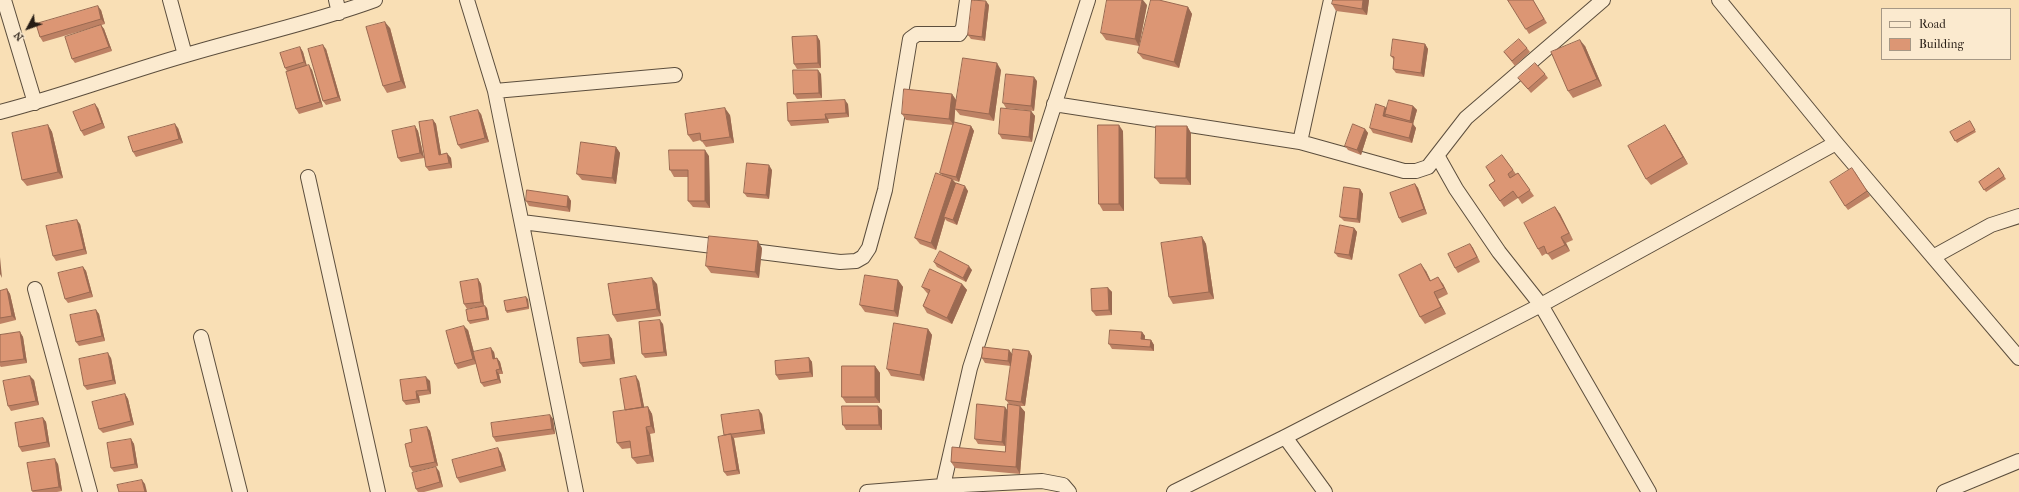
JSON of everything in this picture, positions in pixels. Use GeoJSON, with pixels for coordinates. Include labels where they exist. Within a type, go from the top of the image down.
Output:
{"type":"FeatureCollection","features":[{"type":"Feature","properties":{"kind":"street"},"geometry":{"type":"LineString","coordinates":[[4,0],[35,103]]}},
{"type":"Feature","properties":{"kind":"street"},"geometry":{"type":"LineString","coordinates":[[170,0],[185,55]]}},
{"type":"Feature","properties":{"kind":"street"},"geometry":{"type":"LineString","coordinates":[[0,112],[35,103],[338,7],[375,0]]}},
{"type":"Feature","properties":{"kind":"street"},"geometry":{"type":"LineString","coordinates":[[467,0],[495,91],[576,492]]}},
{"type":"Feature","properties":{"kind":"street"},"geometry":{"type":"LineString","coordinates":[[522,222],[840,262],[856,261],[863,256],[869,248],[884,190],[910,39],[917,34],[959,34],[963,28],[967,0]]}},
{"type":"Feature","properties":{"kind":"street"},"geometry":{"type":"LineString","coordinates":[[943,486],[970,368],[1088,0]]}},
{"type":"Feature","properties":{"kind":"street"},"geometry":{"type":"LineString","coordinates":[[1300,142],[1331,0]]}},
{"type":"Feature","properties":{"kind":"street"},"geometry":{"type":"LineString","coordinates":[[1054,104],[1300,142],[1404,171],[1416,171],[1428,167],[1466,118],[1602,0]]}},
{"type":"Feature","properties":{"kind":"street"},"geometry":{"type":"LineString","coordinates":[[1719,0],[1836,143],[2019,358]]}},
{"type":"Feature","properties":{"kind":"street"},"geometry":{"type":"LineString","coordinates":[[495,91],[675,76]]}},
{"type":"Feature","properties":{"kind":"street"},"geometry":{"type":"LineString","coordinates":[[1174,492],[1285,437],[1541,305],[1836,143]]}},
{"type":"Feature","properties":{"kind":"street"},"geometry":{"type":"LineString","coordinates":[[1438,156],[1456,189],[1499,252],[1541,305],[1649,492]]}},
{"type":"Feature","properties":{"kind":"street"},"geometry":{"type":"LineString","coordinates":[[308,177],[378,492]]}},
{"type":"Feature","properties":{"kind":"street"},"geometry":{"type":"LineString","coordinates":[[1933,257],[1991,225],[2019,216]]}},
{"type":"Feature","properties":{"kind":"street"},"geometry":{"type":"LineString","coordinates":[[35,289],[90,492]]}},
{"type":"Feature","properties":{"kind":"street"},"geometry":{"type":"LineString","coordinates":[[201,336],[240,492]]}},
{"type":"Feature","properties":{"kind":"street"},"geometry":{"type":"LineString","coordinates":[[1285,437],[1325,492]]}},
{"type":"Feature","properties":{"kind":"street"},"geometry":{"type":"LineString","coordinates":[[1944,492],[2019,461]]}},
{"type":"Feature","properties":{"kind":"street"},"geometry":{"type":"LineString","coordinates":[[867,492],[1042,480],[1063,485],[1069,492]]}},
{"type":"Feature","properties":{"kind":"building"},"geometry":{"type":"Polygon","coordinates":[[[972,0],[986,1],[982,37],[968,35],[972,0]]]}},
{"type":"Feature","properties":{"kind":"building"},"geometry":{"type":"Polygon","coordinates":[[[1107,0],[1142,0],[1135,39],[1101,33],[1107,0]]]}},
{"type":"Feature","properties":{"kind":"building"},"geometry":{"type":"Polygon","coordinates":[[[1151,0],[1159,0],[1188,7],[1174,62],[1138,53],[1151,0]]]}},
{"type":"Feature","properties":{"kind":"building"},"geometry":{"type":"Polygon","coordinates":[[[1333,0],[1363,0],[1362,9],[1332,4],[1333,0]]]}},
{"type":"Feature","properties":{"kind":"building"},"geometry":{"type":"Polygon","coordinates":[[[1508,0],[1533,0],[1544,19],[1526,29],[1508,0]]]}},
{"type":"Feature","properties":{"kind":"building"},"geometry":{"type":"Polygon","coordinates":[[[98,6],[101,19],[40,37],[36,24],[98,6]]]}},
{"type":"Feature","properties":{"kind":"building"},"geometry":{"type":"Polygon","coordinates":[[[385,22],[401,81],[383,86],[366,27],[385,22]]]}},
{"type":"Feature","properties":{"kind":"building"},"geometry":{"type":"Polygon","coordinates":[[[101,25],[109,47],[72,59],[65,37],[101,25]]]}},
{"type":"Feature","properties":{"kind":"building"},"geometry":{"type":"Polygon","coordinates":[[[817,36],[818,63],[794,64],[792,37],[817,36]]]}},
{"type":"Feature","properties":{"kind":"building"},"geometry":{"type":"Polygon","coordinates":[[[1393,39],[1425,44],[1421,73],[1393,69],[1394,57],[1391,56],[1393,39]]]}},
{"type":"Feature","properties":{"kind":"building"},"geometry":{"type":"Polygon","coordinates":[[[1519,39],[1527,48],[1512,61],[1504,52],[1519,39]]]}},
{"type":"Feature","properties":{"kind":"building"},"geometry":{"type":"Polygon","coordinates":[[[1580,40],[1597,79],[1568,91],[1551,52],[1580,40]]]}},
{"type":"Feature","properties":{"kind":"building"},"geometry":{"type":"Polygon","coordinates":[[[323,45],[338,97],[323,101],[308,49],[323,45]]]}},
{"type":"Feature","properties":{"kind":"building"},"geometry":{"type":"Polygon","coordinates":[[[300,47],[304,62],[285,68],[280,53],[300,47]]]}},
{"type":"Feature","properties":{"kind":"building"},"geometry":{"type":"Polygon","coordinates":[[[963,58],[997,63],[989,114],[955,109],[963,58]]]}},
{"type":"Feature","properties":{"kind":"building"},"geometry":{"type":"Polygon","coordinates":[[[1535,63],[1545,74],[1528,89],[1518,78],[1535,63]]]}},
{"type":"Feature","properties":{"kind":"building"},"geometry":{"type":"Polygon","coordinates":[[[309,65],[320,102],[296,109],[286,72],[309,65]]]}},
{"type":"Feature","properties":{"kind":"building"},"geometry":{"type":"Polygon","coordinates":[[[793,70],[818,70],[819,93],[794,94],[793,70]]]}},
{"type":"Feature","properties":{"kind":"building"},"geometry":{"type":"Polygon","coordinates":[[[1006,74],[1034,77],[1031,106],[1003,103],[1006,74]]]}},
{"type":"Feature","properties":{"kind":"building"},"geometry":{"type":"Polygon","coordinates":[[[904,89],[952,94],[949,119],[902,114],[904,89]]]}},
{"type":"Feature","properties":{"kind":"building"},"geometry":{"type":"Polygon","coordinates":[[[845,100],[846,113],[825,114],[826,119],[788,121],[787,103],[845,100]]]}},
{"type":"Feature","properties":{"kind":"building"},"geometry":{"type":"Polygon","coordinates":[[[1389,100],[1413,106],[1410,121],[1385,114],[1389,100]]]}},
{"type":"Feature","properties":{"kind":"building"},"geometry":{"type":"Polygon","coordinates":[[[95,104],[102,123],[81,131],[73,112],[95,104]]]}},
{"type":"Feature","properties":{"kind":"building"},"geometry":{"type":"Polygon","coordinates":[[[1376,104],[1385,107],[1383,116],[1413,123],[1409,138],[1370,128],[1376,104]]]}},
{"type":"Feature","properties":{"kind":"building"},"geometry":{"type":"Polygon","coordinates":[[[725,108],[730,137],[701,141],[700,133],[688,135],[685,114],[725,108]]]}},
{"type":"Feature","properties":{"kind":"building"},"geometry":{"type":"Polygon","coordinates":[[[1001,108],[1031,111],[1029,137],[999,134],[1001,108]]]}},
{"type":"Feature","properties":{"kind":"building"},"geometry":{"type":"Polygon","coordinates":[[[478,110],[485,138],[458,145],[450,117],[478,110]]]}},
{"type":"Feature","properties":{"kind":"building"},"geometry":{"type":"Polygon","coordinates":[[[433,120],[439,155],[447,153],[449,163],[426,167],[419,122],[433,120]]]}},
{"type":"Feature","properties":{"kind":"building"},"geometry":{"type":"Polygon","coordinates":[[[1970,121],[1975,130],[1955,141],[1950,132],[1970,121]]]}},
{"type":"Feature","properties":{"kind":"building"},"geometry":{"type":"Polygon","coordinates":[[[954,122],[971,126],[956,177],[940,173],[954,122]]]}},
{"type":"Feature","properties":{"kind":"building"},"geometry":{"type":"Polygon","coordinates":[[[175,124],[179,139],[133,152],[128,137],[175,124]]]}},
{"type":"Feature","properties":{"kind":"building"},"geometry":{"type":"Polygon","coordinates":[[[1353,124],[1365,129],[1357,150],[1345,146],[1353,124]]]}},
{"type":"Feature","properties":{"kind":"building"},"geometry":{"type":"Polygon","coordinates":[[[48,125],[58,172],[22,180],[12,133],[48,125]]]}},
{"type":"Feature","properties":{"kind":"building"},"geometry":{"type":"Polygon","coordinates":[[[1098,125],[1119,125],[1119,204],[1099,204],[1098,125]]]}},
{"type":"Feature","properties":{"kind":"building"},"geometry":{"type":"Polygon","coordinates":[[[1665,125],[1683,157],[1646,179],[1628,146],[1665,125]]]}},
{"type":"Feature","properties":{"kind":"building"},"geometry":{"type":"Polygon","coordinates":[[[415,126],[420,153],[398,158],[392,131],[415,126]]]}},
{"type":"Feature","properties":{"kind":"building"},"geometry":{"type":"Polygon","coordinates":[[[1156,126],[1187,126],[1186,178],[1155,178],[1156,126]]]}},
{"type":"Feature","properties":{"kind":"building"},"geometry":{"type":"Polygon","coordinates":[[[581,142],[616,147],[612,178],[577,174],[581,142]]]}},
{"type":"Feature","properties":{"kind":"building"},"geometry":{"type":"Polygon","coordinates":[[[669,150],[705,150],[705,201],[688,201],[688,170],[670,170],[669,150]]]}},
{"type":"Feature","properties":{"kind":"building"},"geometry":{"type":"Polygon","coordinates":[[[1502,155],[1513,170],[1508,174],[1510,178],[1518,173],[1530,190],[1518,198],[1513,191],[1500,201],[1489,185],[1495,181],[1486,167],[1502,155]]]}},
{"type":"Feature","properties":{"kind":"building"},"geometry":{"type":"Polygon","coordinates":[[[747,163],[769,165],[766,195],[744,193],[747,163]]]}},
{"type":"Feature","properties":{"kind":"building"},"geometry":{"type":"Polygon","coordinates":[[[1852,168],[1867,191],[1845,206],[1830,182],[1852,168]]]}},
{"type":"Feature","properties":{"kind":"building"},"geometry":{"type":"Polygon","coordinates":[[[1999,168],[2004,176],[1984,190],[1979,182],[1999,168]]]}},
{"type":"Feature","properties":{"kind":"building"},"geometry":{"type":"Polygon","coordinates":[[[936,173],[952,179],[931,243],[915,238],[936,173]]]}},
{"type":"Feature","properties":{"kind":"building"},"geometry":{"type":"Polygon","coordinates":[[[956,183],[965,186],[953,220],[944,217],[956,183]]]}},
{"type":"Feature","properties":{"kind":"building"},"geometry":{"type":"Polygon","coordinates":[[[1415,184],[1424,209],[1399,218],[1390,193],[1415,184]]]}},
{"type":"Feature","properties":{"kind":"building"},"geometry":{"type":"Polygon","coordinates":[[[1344,187],[1360,189],[1357,219],[1340,217],[1344,187]]]}},
{"type":"Feature","properties":{"kind":"building"},"geometry":{"type":"Polygon","coordinates":[[[527,190],[568,196],[567,207],[526,201],[527,190]]]}},
{"type":"Feature","properties":{"kind":"building"},"geometry":{"type":"Polygon","coordinates":[[[1555,207],[1569,233],[1561,237],[1565,245],[1547,254],[1544,246],[1538,249],[1524,223],[1555,207]]]}},
{"type":"Feature","properties":{"kind":"building"},"geometry":{"type":"Polygon","coordinates":[[[77,220],[84,249],[53,256],[46,226],[77,220]]]}},
{"type":"Feature","properties":{"kind":"building"},"geometry":{"type":"Polygon","coordinates":[[[1340,225],[1354,228],[1349,255],[1335,253],[1340,225]]]}},
{"type":"Feature","properties":{"kind":"building"},"geometry":{"type":"Polygon","coordinates":[[[709,236],[758,241],[755,272],[706,266],[709,236]]]}},
{"type":"Feature","properties":{"kind":"building"},"geometry":{"type":"Polygon","coordinates":[[[1202,237],[1209,292],[1169,297],[1161,243],[1202,237]]]}},
{"type":"Feature","properties":{"kind":"building"},"geometry":{"type":"Polygon","coordinates":[[[1470,244],[1477,257],[1455,268],[1448,254],[1470,244]]]}},
{"type":"Feature","properties":{"kind":"building"},"geometry":{"type":"Polygon","coordinates":[[[940,251],[969,266],[963,278],[934,262],[940,251]]]}},
{"type":"Feature","properties":{"kind":"building"},"geometry":{"type":"Polygon","coordinates":[[[1421,264],[1430,281],[1438,277],[1444,288],[1434,292],[1441,307],[1420,317],[1399,275],[1421,264]]]}},
{"type":"Feature","properties":{"kind":"building"},"geometry":{"type":"Polygon","coordinates":[[[83,267],[90,292],[65,299],[58,273],[83,267]]]}},
{"type":"Feature","properties":{"kind":"building"},"geometry":{"type":"Polygon","coordinates":[[[930,269],[962,284],[947,318],[923,306],[930,290],[922,287],[930,269]]]}},
{"type":"Feature","properties":{"kind":"building"},"geometry":{"type":"Polygon","coordinates":[[[865,275],[898,280],[894,311],[860,305],[865,275]]]}},
{"type":"Feature","properties":{"kind":"building"},"geometry":{"type":"Polygon","coordinates":[[[652,278],[657,309],[613,315],[608,284],[652,278]]]}},
{"type":"Feature","properties":{"kind":"building"},"geometry":{"type":"Polygon","coordinates":[[[478,279],[481,302],[464,304],[460,282],[478,279]]]}},
{"type":"Feature","properties":{"kind":"building"},"geometry":{"type":"Polygon","coordinates":[[[1108,288],[1109,310],[1092,311],[1091,289],[1108,288]]]}},
{"type":"Feature","properties":{"kind":"building"},"geometry":{"type":"Polygon","coordinates":[[[7,289],[12,316],[0,318],[0,291],[7,289]]]}},
{"type":"Feature","properties":{"kind":"building"},"geometry":{"type":"Polygon","coordinates":[[[526,297],[528,307],[506,311],[504,301],[526,297]]]}},
{"type":"Feature","properties":{"kind":"building"},"geometry":{"type":"Polygon","coordinates":[[[485,306],[487,318],[468,321],[466,310],[485,306]]]}},
{"type":"Feature","properties":{"kind":"building"},"geometry":{"type":"Polygon","coordinates":[[[96,310],[102,336],[76,342],[70,315],[96,310]]]}},
{"type":"Feature","properties":{"kind":"building"},"geometry":{"type":"Polygon","coordinates":[[[660,320],[664,352],[642,354],[639,322],[660,320]]]}},
{"type":"Feature","properties":{"kind":"building"},"geometry":{"type":"Polygon","coordinates":[[[894,323],[928,329],[920,375],[887,369],[894,323]]]}},
{"type":"Feature","properties":{"kind":"building"},"geometry":{"type":"Polygon","coordinates":[[[464,326],[473,359],[455,364],[446,331],[464,326]]]}},
{"type":"Feature","properties":{"kind":"building"},"geometry":{"type":"Polygon","coordinates":[[[1110,330],[1142,332],[1141,339],[1151,340],[1150,347],[1109,344],[1110,330]]]}},
{"type":"Feature","properties":{"kind":"building"},"geometry":{"type":"Polygon","coordinates":[[[20,332],[24,359],[0,362],[0,335],[20,332]]]}},
{"type":"Feature","properties":{"kind":"building"},"geometry":{"type":"Polygon","coordinates":[[[609,335],[611,359],[580,363],[577,338],[609,335]]]}},
{"type":"Feature","properties":{"kind":"building"},"geometry":{"type":"Polygon","coordinates":[[[983,347],[1009,350],[1008,361],[982,358],[983,347]]]}},
{"type":"Feature","properties":{"kind":"building"},"geometry":{"type":"Polygon","coordinates":[[[491,348],[493,359],[497,358],[500,369],[496,370],[498,379],[481,383],[473,352],[491,348]]]}},
{"type":"Feature","properties":{"kind":"building"},"geometry":{"type":"Polygon","coordinates":[[[1013,349],[1029,351],[1021,402],[1006,400],[1013,349]]]}},
{"type":"Feature","properties":{"kind":"building"},"geometry":{"type":"Polygon","coordinates":[[[108,353],[113,380],[84,386],[79,359],[108,353]]]}},
{"type":"Feature","properties":{"kind":"building"},"geometry":{"type":"Polygon","coordinates":[[[809,358],[810,372],[776,375],[775,361],[809,358]]]}},
{"type":"Feature","properties":{"kind":"building"},"geometry":{"type":"Polygon","coordinates":[[[842,366],[875,366],[875,397],[842,397],[842,366]]]}},
{"type":"Feature","properties":{"kind":"building"},"geometry":{"type":"Polygon","coordinates":[[[30,376],[36,401],[8,406],[3,381],[30,376]]]}},
{"type":"Feature","properties":{"kind":"building"},"geometry":{"type":"Polygon","coordinates":[[[636,376],[642,407],[625,410],[620,379],[636,376]]]}},
{"type":"Feature","properties":{"kind":"building"},"geometry":{"type":"Polygon","coordinates":[[[426,377],[428,390],[416,391],[417,399],[403,401],[400,380],[426,377]]]}},
{"type":"Feature","properties":{"kind":"building"},"geometry":{"type":"Polygon","coordinates":[[[125,394],[131,421],[99,429],[92,402],[125,394]]]}},
{"type":"Feature","properties":{"kind":"building"},"geometry":{"type":"Polygon","coordinates":[[[977,404],[1005,407],[1002,442],[975,439],[977,404]]]}},
{"type":"Feature","properties":{"kind":"building"},"geometry":{"type":"Polygon","coordinates":[[[1008,404],[1020,406],[1016,467],[951,462],[952,447],[1005,452],[1008,404]]]}},
{"type":"Feature","properties":{"kind":"building"},"geometry":{"type":"Polygon","coordinates":[[[842,406],[878,406],[879,425],[843,425],[842,406]]]}},
{"type":"Feature","properties":{"kind":"building"},"geometry":{"type":"Polygon","coordinates":[[[648,407],[651,426],[646,427],[650,455],[632,458],[630,441],[617,443],[613,412],[648,407]]]}},
{"type":"Feature","properties":{"kind":"building"},"geometry":{"type":"Polygon","coordinates":[[[759,410],[762,430],[724,435],[721,415],[759,410]]]}},
{"type":"Feature","properties":{"kind":"building"},"geometry":{"type":"Polygon","coordinates":[[[550,415],[552,429],[493,437],[491,423],[550,415]]]}},
{"type":"Feature","properties":{"kind":"building"},"geometry":{"type":"Polygon","coordinates":[[[43,418],[47,442],[19,447],[15,423],[43,418]]]}},
{"type":"Feature","properties":{"kind":"building"},"geometry":{"type":"Polygon","coordinates":[[[427,427],[435,462],[410,467],[405,444],[412,442],[410,430],[427,427]]]}},
{"type":"Feature","properties":{"kind":"building"},"geometry":{"type":"Polygon","coordinates":[[[731,434],[737,470],[724,472],[718,437],[731,434]]]}},
{"type":"Feature","properties":{"kind":"building"},"geometry":{"type":"Polygon","coordinates":[[[131,439],[135,464],[111,468],[107,443],[131,439]]]}},
{"type":"Feature","properties":{"kind":"building"},"geometry":{"type":"Polygon","coordinates":[[[498,448],[502,466],[457,478],[452,460],[498,448]]]}},
{"type":"Feature","properties":{"kind":"building"},"geometry":{"type":"Polygon","coordinates":[[[55,459],[59,487],[32,491],[27,463],[55,459]]]}},
{"type":"Feature","properties":{"kind":"building"},"geometry":{"type":"Polygon","coordinates":[[[436,467],[440,482],[416,489],[412,473],[436,467]]]}},
{"type":"Feature","properties":{"kind":"building"},"geometry":{"type":"Polygon","coordinates":[[[142,480],[145,492],[119,492],[117,485],[142,480]]]}}]}
